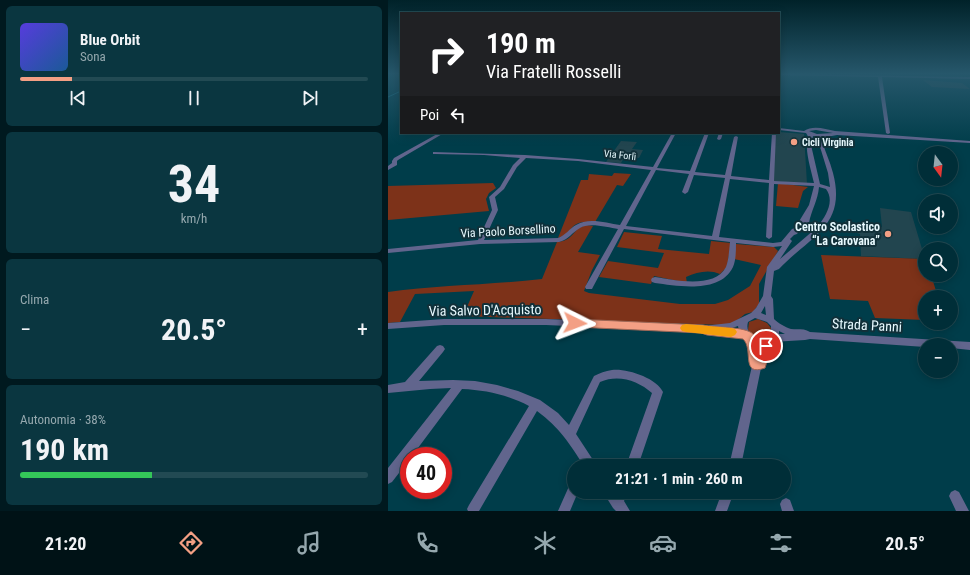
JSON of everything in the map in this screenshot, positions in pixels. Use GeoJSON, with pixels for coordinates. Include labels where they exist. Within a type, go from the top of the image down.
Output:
{"type":"FeatureCollection","features":[{"type":"Feature","properties":{"kind":"street"},"geometry":{"type":"LineString","coordinates":[[883,98],[887,134]]}},
{"type":"Feature","properties":{"kind":"street"},"geometry":{"type":"LineString","coordinates":[[780,129],[808,132],[936,139]]}},
{"type":"Feature","properties":{"kind":"street"},"geometry":{"type":"LineString","coordinates":[[808,132],[811,137],[809,145],[817,188],[806,223],[808,225],[820,228]]}},
{"type":"Feature","properties":{"kind":"street"},"geometry":{"type":"LineString","coordinates":[[771,270],[820,228],[828,218],[834,201],[834,189],[826,157],[819,139],[819,137],[824,133],[887,134],[895,136],[970,142]]}},
{"type":"Feature","properties":{"kind":"street"},"geometry":{"type":"LineString","coordinates":[[388,168],[394,165],[396,159],[440,134]]}},
{"type":"Feature","properties":{"kind":"street"},"geometry":{"type":"LineString","coordinates":[[589,287],[673,134]]}},
{"type":"Feature","properties":{"kind":"street"},"geometry":{"type":"LineString","coordinates":[[685,192],[707,134]]}},
{"type":"Feature","properties":{"kind":"street"},"geometry":{"type":"LineString","coordinates":[[719,139],[721,134]]}},
{"type":"Feature","properties":{"kind":"street"},"geometry":{"type":"LineString","coordinates":[[769,237],[775,134]]}},
{"type":"Feature","properties":{"kind":"street"},"geometry":{"type":"LineString","coordinates":[[871,135],[887,134]]}},
{"type":"Feature","properties":{"kind":"street"},"geometry":{"type":"LineString","coordinates":[[902,136],[915,138]]}},
{"type":"Feature","properties":{"kind":"street"},"geometry":{"type":"LineString","coordinates":[[715,238],[736,137]]}},
{"type":"Feature","properties":{"kind":"street"},"geometry":{"type":"LineString","coordinates":[[811,151],[820,150],[826,157]]}},
{"type":"Feature","properties":{"kind":"street","name":"Via Forlì"},"geometry":{"type":"LineString","coordinates":[[435,153],[525,156],[693,172],[771,182],[806,184]]}},
{"type":"Feature","properties":{"kind":"street"},"geometry":{"type":"LineString","coordinates":[[480,242],[495,210],[492,197],[502,188],[515,166],[525,156]]}},
{"type":"Feature","properties":{"kind":"street"},"geometry":{"type":"LineString","coordinates":[[806,184],[814,181],[812,171],[814,170]]}},
{"type":"Feature","properties":{"kind":"street"},"geometry":{"type":"LineString","coordinates":[[806,184],[817,188],[828,188],[832,192],[834,201]]}},
{"type":"Feature","properties":{"kind":"street"},"geometry":{"type":"LineString","coordinates":[[757,366],[761,364],[770,340],[775,335],[769,299],[767,297],[768,278],[771,267],[808,216]]}},
{"type":"Feature","properties":{"kind":"street","name":"Via Paolo Borsellino"},"geometry":{"type":"LineString","coordinates":[[388,251],[480,242],[562,240],[569,236],[575,227],[587,223],[773,245]]}},
{"type":"Feature","properties":{"kind":"street"},"geometry":{"type":"LineString","coordinates":[[773,245],[782,244],[794,230],[797,230]]}},
{"type":"Feature","properties":{"kind":"street"},"geometry":{"type":"LineString","coordinates":[[655,280],[692,285],[717,279],[728,270],[734,241]]}},
{"type":"Feature","properties":{"kind":"street"},"geometry":{"type":"LineString","coordinates":[[773,245],[781,253]]}},
{"type":"Feature","properties":{"kind":"street"},"geometry":{"type":"LineString","coordinates":[[737,459],[757,366],[755,363],[754,350],[742,327],[744,320],[754,315],[761,308],[763,300],[767,297]]}},
{"type":"Feature","properties":{"kind":"street"},"geometry":{"type":"LineString","coordinates":[[754,315],[766,317],[773,323]]}},
{"type":"Feature","properties":{"kind":"street","name":"Via Salvo D'Acquisto"},"geometry":{"type":"LineString","coordinates":[[388,326],[444,322],[546,322],[703,329],[731,326],[744,320]]}},
{"type":"Feature","properties":{"kind":"street","name":"Strada Panni"},"geometry":{"type":"LineString","coordinates":[[773,323],[789,332],[805,333],[810,335],[970,346]]}},
{"type":"Feature","properties":{"kind":"street","name":"Via Salvo D'Acquisto"},"geometry":{"type":"LineString","coordinates":[[703,329],[707,331],[748,336]]}},
{"type":"Feature","properties":{"kind":"street","name":"Strada Panni"},"geometry":{"type":"LineString","coordinates":[[770,340],[805,337],[810,335]]}},
{"type":"Feature","properties":{"kind":"street"},"geometry":{"type":"LineString","coordinates":[[748,336],[757,341],[770,340]]}},
{"type":"Feature","properties":{"kind":"street"},"geometry":{"type":"LineString","coordinates":[[408,386],[440,349]]}},
{"type":"Feature","properties":{"kind":"street"},"geometry":{"type":"LineString","coordinates":[[570,434],[597,379],[605,376],[618,375],[629,376],[646,382],[658,392],[634,459]]}},
{"type":"Feature","properties":{"kind":"street"},"geometry":{"type":"LineString","coordinates":[[388,478],[460,384]]}},
{"type":"Feature","properties":{"kind":"street"},"geometry":{"type":"LineString","coordinates":[[389,389],[408,386],[460,384],[501,390],[518,395],[536,404],[554,417],[570,434],[584,459]]}},
{"type":"Feature","properties":{"kind":"street"},"geometry":{"type":"LineString","coordinates":[[473,508],[536,404]]}},
{"type":"Feature","properties":{"kind":"street"},"geometry":{"type":"LineString","coordinates":[[955,496],[963,511]]}},
{"type":"Feature","properties":{"kind":"street"},"geometry":{"type":"LineString","coordinates":[[564,511],[569,499]]}},
{"type":"Feature","properties":{"kind":"street"},"geometry":{"type":"LineString","coordinates":[[615,499],[621,507]]}},
{"type":"Feature","properties":{"kind":"street"},"geometry":{"type":"LineString","coordinates":[[721,511],[725,499]]}},
{"type":"Feature","properties":{"kind":"shaded area"},"geometry":{"type":"Polygon","coordinates":[[[780,132],[804,134],[807,184],[773,181],[774,134],[780,134],[780,132]]]}},
{"type":"Feature","properties":{"kind":"shaded area"},"geometry":{"type":"Polygon","coordinates":[[[621,141],[637,142],[632,149],[643,150],[639,158],[625,156],[621,163],[606,162],[621,141]]]}},
{"type":"Feature","properties":{"kind":"shaded area"},"geometry":{"type":"Polygon","coordinates":[[[614,173],[631,174],[623,186],[617,185],[595,222],[578,223],[572,227],[567,235],[558,238],[581,180],[588,180],[589,174],[612,176],[614,173]]]}},
{"type":"Feature","properties":{"kind":"shaded area"},"geometry":{"type":"Polygon","coordinates":[[[493,183],[496,188],[489,193],[486,199],[489,211],[388,220],[388,186],[493,183]]]}},
{"type":"Feature","properties":{"kind":"shaded area"},"geometry":{"type":"Polygon","coordinates":[[[778,183],[808,187],[803,191],[798,208],[776,206],[778,183]]]}},
{"type":"Feature","properties":{"kind":"shaded area","name":"Centro Scolastico “La Carovana”"},"geometry":{"type":"Polygon","coordinates":[[[880,208],[911,212],[920,242],[918,242],[918,259],[861,256],[860,234],[857,233],[857,226],[845,224],[845,221],[882,227],[880,208]]]}},
{"type":"Feature","properties":{"kind":"shaded area"},"geometry":{"type":"Polygon","coordinates":[[[586,225],[593,226],[578,252],[600,255],[592,270],[584,291],[589,293],[680,304],[715,304],[728,300],[750,286],[761,265],[734,259],[736,244],[774,247],[778,251],[759,284],[759,304],[753,312],[745,314],[734,323],[723,325],[463,316],[474,291],[415,294],[400,322],[388,323],[388,292],[542,279],[557,242],[567,240],[578,228],[586,225]]]}},
{"type":"Feature","properties":{"kind":"shaded area"},"geometry":{"type":"Polygon","coordinates":[[[624,232],[662,236],[658,249],[709,254],[711,241],[731,243],[727,267],[720,274],[707,271],[690,275],[686,277],[687,283],[654,276],[651,284],[599,277],[608,261],[658,268],[664,253],[617,247],[624,232]]]}},
{"type":"Feature","properties":{"kind":"shaded area"},"geometry":{"type":"Polygon","coordinates":[[[821,255],[918,259],[918,282],[933,282],[936,290],[918,290],[918,320],[875,318],[868,301],[830,299],[821,255]]]}},
{"type":"Feature","properties":{"kind":"shaded area"},"geometry":{"type":"Polygon","coordinates":[[[758,319],[767,323],[771,328],[770,333],[766,336],[755,336],[748,330],[749,322],[758,319]]]}},
{"type":"Feature","properties":{"kind":"slow traffic"},"geometry":{"type":"LineString","coordinates":[[686,328],[731,332]]}},
{"type":"Feature","properties":{"kind":"place","name":"Cicli Virginia"},"geometry":{"type":"Point","coordinates":[794,142]}},
{"type":"Feature","properties":{"kind":"place","name":"Centro Scolastico “La Carovana”"},"geometry":{"type":"Point","coordinates":[888,234]}},
{"type":"Feature","properties":{"kind":"route"},"geometry":{"type":"LineString","coordinates":[[575,323],[703,329],[707,331],[732,332],[745,335],[750,338],[756,356],[755,363],[757,366],[761,364],[766,346]]}}]}
